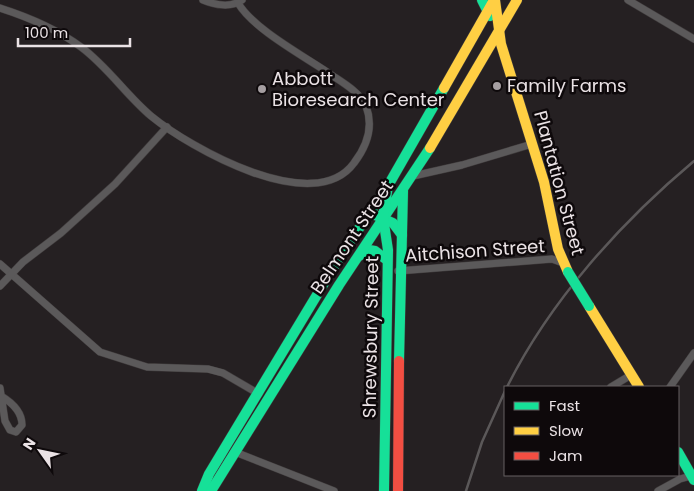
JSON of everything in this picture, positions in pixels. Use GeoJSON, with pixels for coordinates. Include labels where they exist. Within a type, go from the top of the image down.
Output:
{"type":"FeatureCollection","features":[{"type":"Feature","properties":{"kind":"main road","name":"Plantation Street"},"geometry":{"type":"LineString","coordinates":[[482,0],[498,30]]}},
{"type":"Feature","properties":{"kind":"main road","name":"Plantation Street"},"geometry":{"type":"LineString","coordinates":[[494,0],[500,44],[544,182],[556,241],[566,267],[638,386]]}},
{"type":"Feature","properties":{"kind":"main road","name":"Belmont Street"},"geometry":{"type":"LineString","coordinates":[[202,491],[208,474],[257,393],[367,215],[389,184],[494,0]]}},
{"type":"Feature","properties":{"kind":"main road","name":"Belmont Street"},"geometry":{"type":"LineString","coordinates":[[212,491],[267,400],[383,217],[413,176],[517,0]]}},
{"type":"Feature","properties":{"kind":"main road","name":"Shrewsbury Street"},"geometry":{"type":"LineString","coordinates":[[384,491],[387,265],[383,217],[389,184]]}},
{"type":"Feature","properties":{"kind":"main road","name":"Shrewsbury Street"},"geometry":{"type":"LineString","coordinates":[[398,491],[400,271],[404,217],[403,191]]}},
{"type":"Feature","properties":{"kind":"main road"},"geometry":{"type":"LineString","coordinates":[[367,215],[383,217],[393,222],[402,235]]}},
{"type":"Feature","properties":{"kind":"main road"},"geometry":{"type":"LineString","coordinates":[[357,258],[369,250],[375,251],[387,265]]}},
{"type":"Feature","properties":{"kind":"main road"},"geometry":{"type":"LineString","coordinates":[[679,454],[693,477]]}},
{"type":"Feature","properties":{"kind":"street"},"geometry":{"type":"LineString","coordinates":[[0,8],[42,24],[80,46],[147,112],[201,149],[235,166],[270,177],[300,182],[324,182],[337,178],[348,171],[363,150],[370,127],[368,112],[362,100],[343,82],[252,21],[240,1],[213,4],[203,0]]}},
{"type":"Feature","properties":{"kind":"street"},"geometry":{"type":"LineString","coordinates":[[628,0],[694,40]]}},
{"type":"Feature","properties":{"kind":"street"},"geometry":{"type":"LineString","coordinates":[[0,286],[11,274],[115,184],[167,127]]}},
{"type":"Feature","properties":{"kind":"street"},"geometry":{"type":"LineString","coordinates":[[413,176],[462,165],[532,144]]}},
{"type":"Feature","properties":{"kind":"street","name":"Aitchison Street"},"geometry":{"type":"LineString","coordinates":[[387,265],[400,271],[552,259],[566,267]]}},
{"type":"Feature","properties":{"kind":"street"},"geometry":{"type":"LineString","coordinates":[[0,264],[100,352],[147,367],[208,369],[223,373],[267,400]]}},
{"type":"Feature","properties":{"kind":"street"},"geometry":{"type":"LineString","coordinates":[[671,386],[694,353]]}},
{"type":"Feature","properties":{"kind":"street"},"geometry":{"type":"LineString","coordinates":[[613,386],[631,375]]}},
{"type":"Feature","properties":{"kind":"street"},"geometry":{"type":"LineString","coordinates":[[1,392],[22,418],[22,425],[16,432],[10,430],[5,421],[1,392]]}},
{"type":"Feature","properties":{"kind":"street"},"geometry":{"type":"LineString","coordinates":[[235,452],[334,491]]}},
{"type":"Feature","properties":{"kind":"street"},"geometry":{"type":"LineString","coordinates":[[658,491],[680,478],[693,477]]}},
{"type":"Feature","properties":{"kind":"railway"},"geometry":{"type":"LineString","coordinates":[[508,386],[524,355],[544,324],[589,265],[640,210],[694,161]]}},
{"type":"Feature","properties":{"kind":"railway"},"geometry":{"type":"LineString","coordinates":[[466,491],[482,442],[504,393]]}},
{"type":"Feature","properties":{"kind":"traffic: fast"},"geometry":{"type":"LineString","coordinates":[[482,0],[490,16]]}},
{"type":"Feature","properties":{"kind":"traffic: fast"},"geometry":{"type":"LineString","coordinates":[[202,491],[209,474],[341,255],[389,184],[444,88]]}},
{"type":"Feature","properties":{"kind":"traffic: fast"},"geometry":{"type":"LineString","coordinates":[[211,491],[339,285],[430,148]]}},
{"type":"Feature","properties":{"kind":"traffic: fast"},"geometry":{"type":"LineString","coordinates":[[384,491],[388,250],[383,217],[388,186]]}},
{"type":"Feature","properties":{"kind":"traffic: fast"},"geometry":{"type":"LineString","coordinates":[[399,361],[403,191]]}},
{"type":"Feature","properties":{"kind":"traffic: fast"},"geometry":{"type":"LineString","coordinates":[[375,215],[393,223],[402,235]]}},
{"type":"Feature","properties":{"kind":"traffic: fast"},"geometry":{"type":"LineString","coordinates":[[359,256],[369,250],[375,251],[387,260]]}},
{"type":"Feature","properties":{"kind":"traffic: fast"},"geometry":{"type":"LineString","coordinates":[[568,272],[589,306]]}},
{"type":"Feature","properties":{"kind":"traffic: fast"},"geometry":{"type":"LineString","coordinates":[[679,454],[694,480]]}},
{"type":"Feature","properties":{"kind":"traffic: slow"},"geometry":{"type":"LineString","coordinates":[[444,88],[494,0]]}},
{"type":"Feature","properties":{"kind":"traffic: slow"},"geometry":{"type":"LineString","coordinates":[[495,0],[501,44],[544,182],[558,249],[568,272]]}},
{"type":"Feature","properties":{"kind":"traffic: slow"},"geometry":{"type":"LineString","coordinates":[[430,148],[517,0]]}},
{"type":"Feature","properties":{"kind":"traffic: slow"},"geometry":{"type":"LineString","coordinates":[[589,306],[638,386]]}},
{"type":"Feature","properties":{"kind":"traffic: jam"},"geometry":{"type":"LineString","coordinates":[[398,491],[399,361]]}},
{"type":"Feature","properties":{"kind":"place","name":"Family Farms"},"geometry":{"type":"Point","coordinates":[497,86]}},
{"type":"Feature","properties":{"kind":"place","name":"Abbott Bioresearch Center"},"geometry":{"type":"Point","coordinates":[262,89]}}]}
